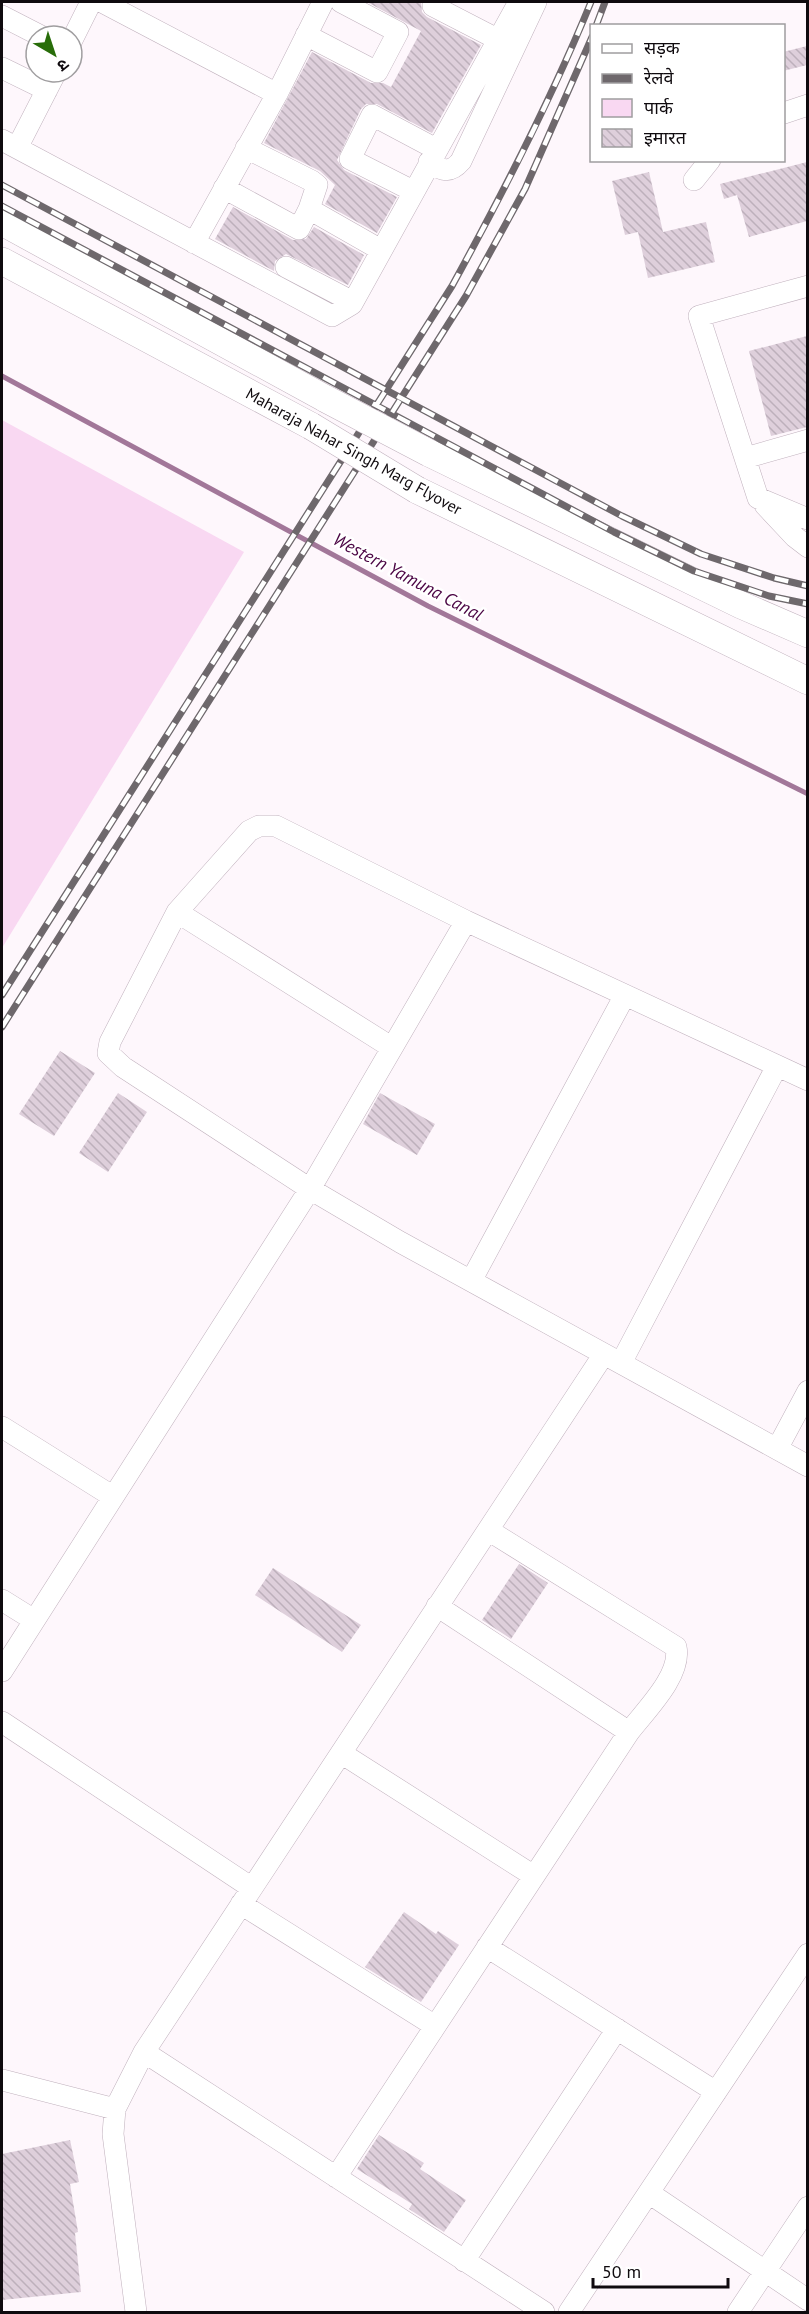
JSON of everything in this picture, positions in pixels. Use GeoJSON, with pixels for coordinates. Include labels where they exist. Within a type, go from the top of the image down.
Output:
{"type":"FeatureCollection","features":[{"type":"Feature","properties":{"kind":"main road","name":"Maharaja Nahar Singh Marg Flyover"},"geometry":{"type":"LineString","coordinates":[[2,222],[429,453],[741,605],[807,634]]}},
{"type":"Feature","properties":{"kind":"main road","name":"Maharaja Nahar Singh Marg Flyover"},"geometry":{"type":"LineString","coordinates":[[2,261],[311,426],[417,490],[807,681]]}},
{"type":"Feature","properties":{"kind":"street"},"geometry":{"type":"LineString","coordinates":[[80,24],[91,2]]}},
{"type":"Feature","properties":{"kind":"street"},"geometry":{"type":"LineString","coordinates":[[102,2],[277,94]]}},
{"type":"Feature","properties":{"kind":"street"},"geometry":{"type":"LineString","coordinates":[[194,243],[277,94],[323,2]]}},
{"type":"Feature","properties":{"kind":"street"},"geometry":{"type":"LineString","coordinates":[[306,35],[377,72],[398,32],[341,2]]}},
{"type":"Feature","properties":{"kind":"street"},"geometry":{"type":"LineString","coordinates":[[435,2],[433,6],[497,39]]}},
{"type":"Feature","properties":{"kind":"street"},"geometry":{"type":"LineString","coordinates":[[49,84],[9,144],[332,316],[353,302],[497,39],[523,4]]}},
{"type":"Feature","properties":{"kind":"street"},"geometry":{"type":"LineString","coordinates":[[413,191],[350,159],[372,115],[433,156],[445,171],[451,170],[461,160],[523,4]]}},
{"type":"Feature","properties":{"kind":"street"},"geometry":{"type":"LineString","coordinates":[[2,16],[24,27]]}},
{"type":"Feature","properties":{"kind":"street"},"geometry":{"type":"LineString","coordinates":[[2,68],[24,74]]}},
{"type":"Feature","properties":{"kind":"street"},"geometry":{"type":"LineString","coordinates":[[785,112],[807,105]]}},
{"type":"Feature","properties":{"kind":"street"},"geometry":{"type":"LineString","coordinates":[[224,188],[299,229],[317,185],[246,148]]}},
{"type":"Feature","properties":{"kind":"street"},"geometry":{"type":"LineString","coordinates":[[694,180],[708,162]]}},
{"type":"Feature","properties":{"kind":"street"},"geometry":{"type":"LineString","coordinates":[[309,209],[381,250]]}},
{"type":"Feature","properties":{"kind":"street"},"geometry":{"type":"LineString","coordinates":[[286,267],[353,302]]}},
{"type":"Feature","properties":{"kind":"street"},"geometry":{"type":"LineString","coordinates":[[807,286],[699,315],[758,498],[807,547]]}},
{"type":"Feature","properties":{"kind":"street"},"geometry":{"type":"LineString","coordinates":[[745,458],[807,440]]}},
{"type":"Feature","properties":{"kind":"street"},"geometry":{"type":"LineString","coordinates":[[758,498],[807,519]]}},
{"type":"Feature","properties":{"kind":"street"},"geometry":{"type":"LineString","coordinates":[[807,1080],[466,921],[276,826],[259,826],[249,831],[177,912],[110,1042],[108,1053],[123,1067],[310,1189],[471,1281],[807,1466]]}},
{"type":"Feature","properties":{"kind":"street"},"geometry":{"type":"LineString","coordinates":[[177,912],[391,1047]]}},
{"type":"Feature","properties":{"kind":"street"},"geometry":{"type":"LineString","coordinates":[[2,1671],[310,1189],[466,921]]}},
{"type":"Feature","properties":{"kind":"street"},"geometry":{"type":"LineString","coordinates":[[471,1281],[625,995]]}},
{"type":"Feature","properties":{"kind":"street"},"geometry":{"type":"LineString","coordinates":[[136,2313],[113,2134],[115,2109],[144,2052],[488,1530],[613,1359],[777,1066]]}},
{"type":"Feature","properties":{"kind":"street"},"geometry":{"type":"LineString","coordinates":[[777,1449],[807,1391]]}},
{"type":"Feature","properties":{"kind":"street"},"geometry":{"type":"LineString","coordinates":[[2,1427],[112,1496]]}},
{"type":"Feature","properties":{"kind":"street"},"geometry":{"type":"LineString","coordinates":[[336,2177],[629,1732],[675,1671],[679,1657],[676,1647],[488,1530]]}},
{"type":"Feature","properties":{"kind":"street"},"geometry":{"type":"LineString","coordinates":[[2,1600],[34,1620]]}},
{"type":"Feature","properties":{"kind":"street"},"geometry":{"type":"LineString","coordinates":[[437,1606],[629,1732]]}},
{"type":"Feature","properties":{"kind":"street"},"geometry":{"type":"LineString","coordinates":[[2,1722],[435,2026]]}},
{"type":"Feature","properties":{"kind":"street"},"geometry":{"type":"LineString","coordinates":[[341,1753],[534,1876]]}},
{"type":"Feature","properties":{"kind":"street"},"geometry":{"type":"LineString","coordinates":[[488,1947],[716,2092]]}},
{"type":"Feature","properties":{"kind":"street"},"geometry":{"type":"LineString","coordinates":[[569,2313],[807,1954]]}},
{"type":"Feature","properties":{"kind":"street"},"geometry":{"type":"LineString","coordinates":[[464,2261],[617,2029]]}},
{"type":"Feature","properties":{"kind":"street"},"geometry":{"type":"LineString","coordinates":[[144,2052],[544,2313]]}},
{"type":"Feature","properties":{"kind":"street"},"geometry":{"type":"LineString","coordinates":[[2,2080],[115,2109]]}},
{"type":"Feature","properties":{"kind":"street"},"geometry":{"type":"LineString","coordinates":[[649,2193],[807,2300]]}},
{"type":"Feature","properties":{"kind":"street"},"geometry":{"type":"LineString","coordinates":[[738,2313],[807,2207]]}},
{"type":"Feature","properties":{"kind":"green space"},"geometry":{"type":"Polygon","coordinates":[[[2,420],[244,552],[2,948],[2,420]]]}},
{"type":"Feature","properties":{"kind":"building"},"geometry":{"type":"Polygon","coordinates":[[[367,2],[421,2],[422,12],[427,17],[481,45],[432,133],[377,104],[366,104],[361,109],[337,160],[344,170],[397,197],[377,233],[325,204],[335,185],[320,171],[264,143],[312,52],[371,83],[383,83],[391,87],[421,31],[367,2]]]}},
{"type":"Feature","properties":{"kind":"building"},"geometry":{"type":"Polygon","coordinates":[[[807,46],[807,65],[785,70],[785,52],[807,46]]]}},
{"type":"Feature","properties":{"kind":"building"},"geometry":{"type":"Polygon","coordinates":[[[807,162],[807,221],[749,237],[737,195],[724,199],[720,184],[807,162]]]}},
{"type":"Feature","properties":{"kind":"building"},"geometry":{"type":"Polygon","coordinates":[[[649,172],[663,232],[706,222],[715,262],[648,278],[638,232],[625,235],[612,181],[649,172]]]}},
{"type":"Feature","properties":{"kind":"building"},"geometry":{"type":"Polygon","coordinates":[[[233,207],[293,240],[306,239],[314,227],[364,255],[348,285],[286,254],[275,261],[274,271],[215,239],[233,207]]]}},
{"type":"Feature","properties":{"kind":"building"},"geometry":{"type":"Polygon","coordinates":[[[807,336],[807,427],[771,436],[749,351],[807,336]]]}},
{"type":"Feature","properties":{"kind":"building"},"geometry":{"type":"Polygon","coordinates":[[[60,1051],[95,1073],[54,1136],[19,1114],[60,1051]]]}},
{"type":"Feature","properties":{"kind":"building"},"geometry":{"type":"Polygon","coordinates":[[[118,1093],[147,1112],[108,1172],[79,1153],[118,1093]]]}},
{"type":"Feature","properties":{"kind":"building"},"geometry":{"type":"Polygon","coordinates":[[[380,1093],[435,1124],[417,1155],[363,1124],[380,1093]]]}},
{"type":"Feature","properties":{"kind":"building"},"geometry":{"type":"Polygon","coordinates":[[[519,1564],[548,1583],[511,1639],[482,1620],[519,1564]]]}},
{"type":"Feature","properties":{"kind":"building"},"geometry":{"type":"Polygon","coordinates":[[[273,1568],[361,1625],[342,1652],[255,1595],[273,1568]]]}},
{"type":"Feature","properties":{"kind":"building"},"geometry":{"type":"Polygon","coordinates":[[[404,1912],[436,1934],[438,1931],[459,1945],[421,2002],[365,1967],[404,1912]]]}},
{"type":"Feature","properties":{"kind":"building"},"geometry":{"type":"Polygon","coordinates":[[[379,2135],[424,2163],[420,2169],[466,2200],[444,2232],[409,2209],[412,2204],[357,2169],[379,2135]]]}},
{"type":"Feature","properties":{"kind":"building"},"geometry":{"type":"Polygon","coordinates":[[[70,2140],[79,2182],[70,2184],[78,2232],[75,2233],[81,2292],[2,2300],[2,2154],[70,2140]]]}},
{"type":"Feature","properties":{"kind":"waterway","name":"Western Yamuna Canal"},"geometry":{"type":"LineString","coordinates":[[2,376],[428,606],[808,794]]}},
{"type":"Feature","properties":{"kind":"railway"},"geometry":{"type":"LineString","coordinates":[[2,995],[452,286],[526,146],[591,2]]}},
{"type":"Feature","properties":{"kind":"railway"},"geometry":{"type":"LineString","coordinates":[[597,24],[605,2]]}},
{"type":"Feature","properties":{"kind":"railway"},"geometry":{"type":"LineString","coordinates":[[2,1027],[466,296],[525,189],[590,42]]}},
{"type":"Feature","properties":{"kind":"railway"},"geometry":{"type":"LineString","coordinates":[[2,185],[622,516],[701,554],[774,578],[808,586]]}},
{"type":"Feature","properties":{"kind":"railway"},"geometry":{"type":"LineString","coordinates":[[2,206],[614,532],[694,571],[769,596],[808,604]]}}]}
